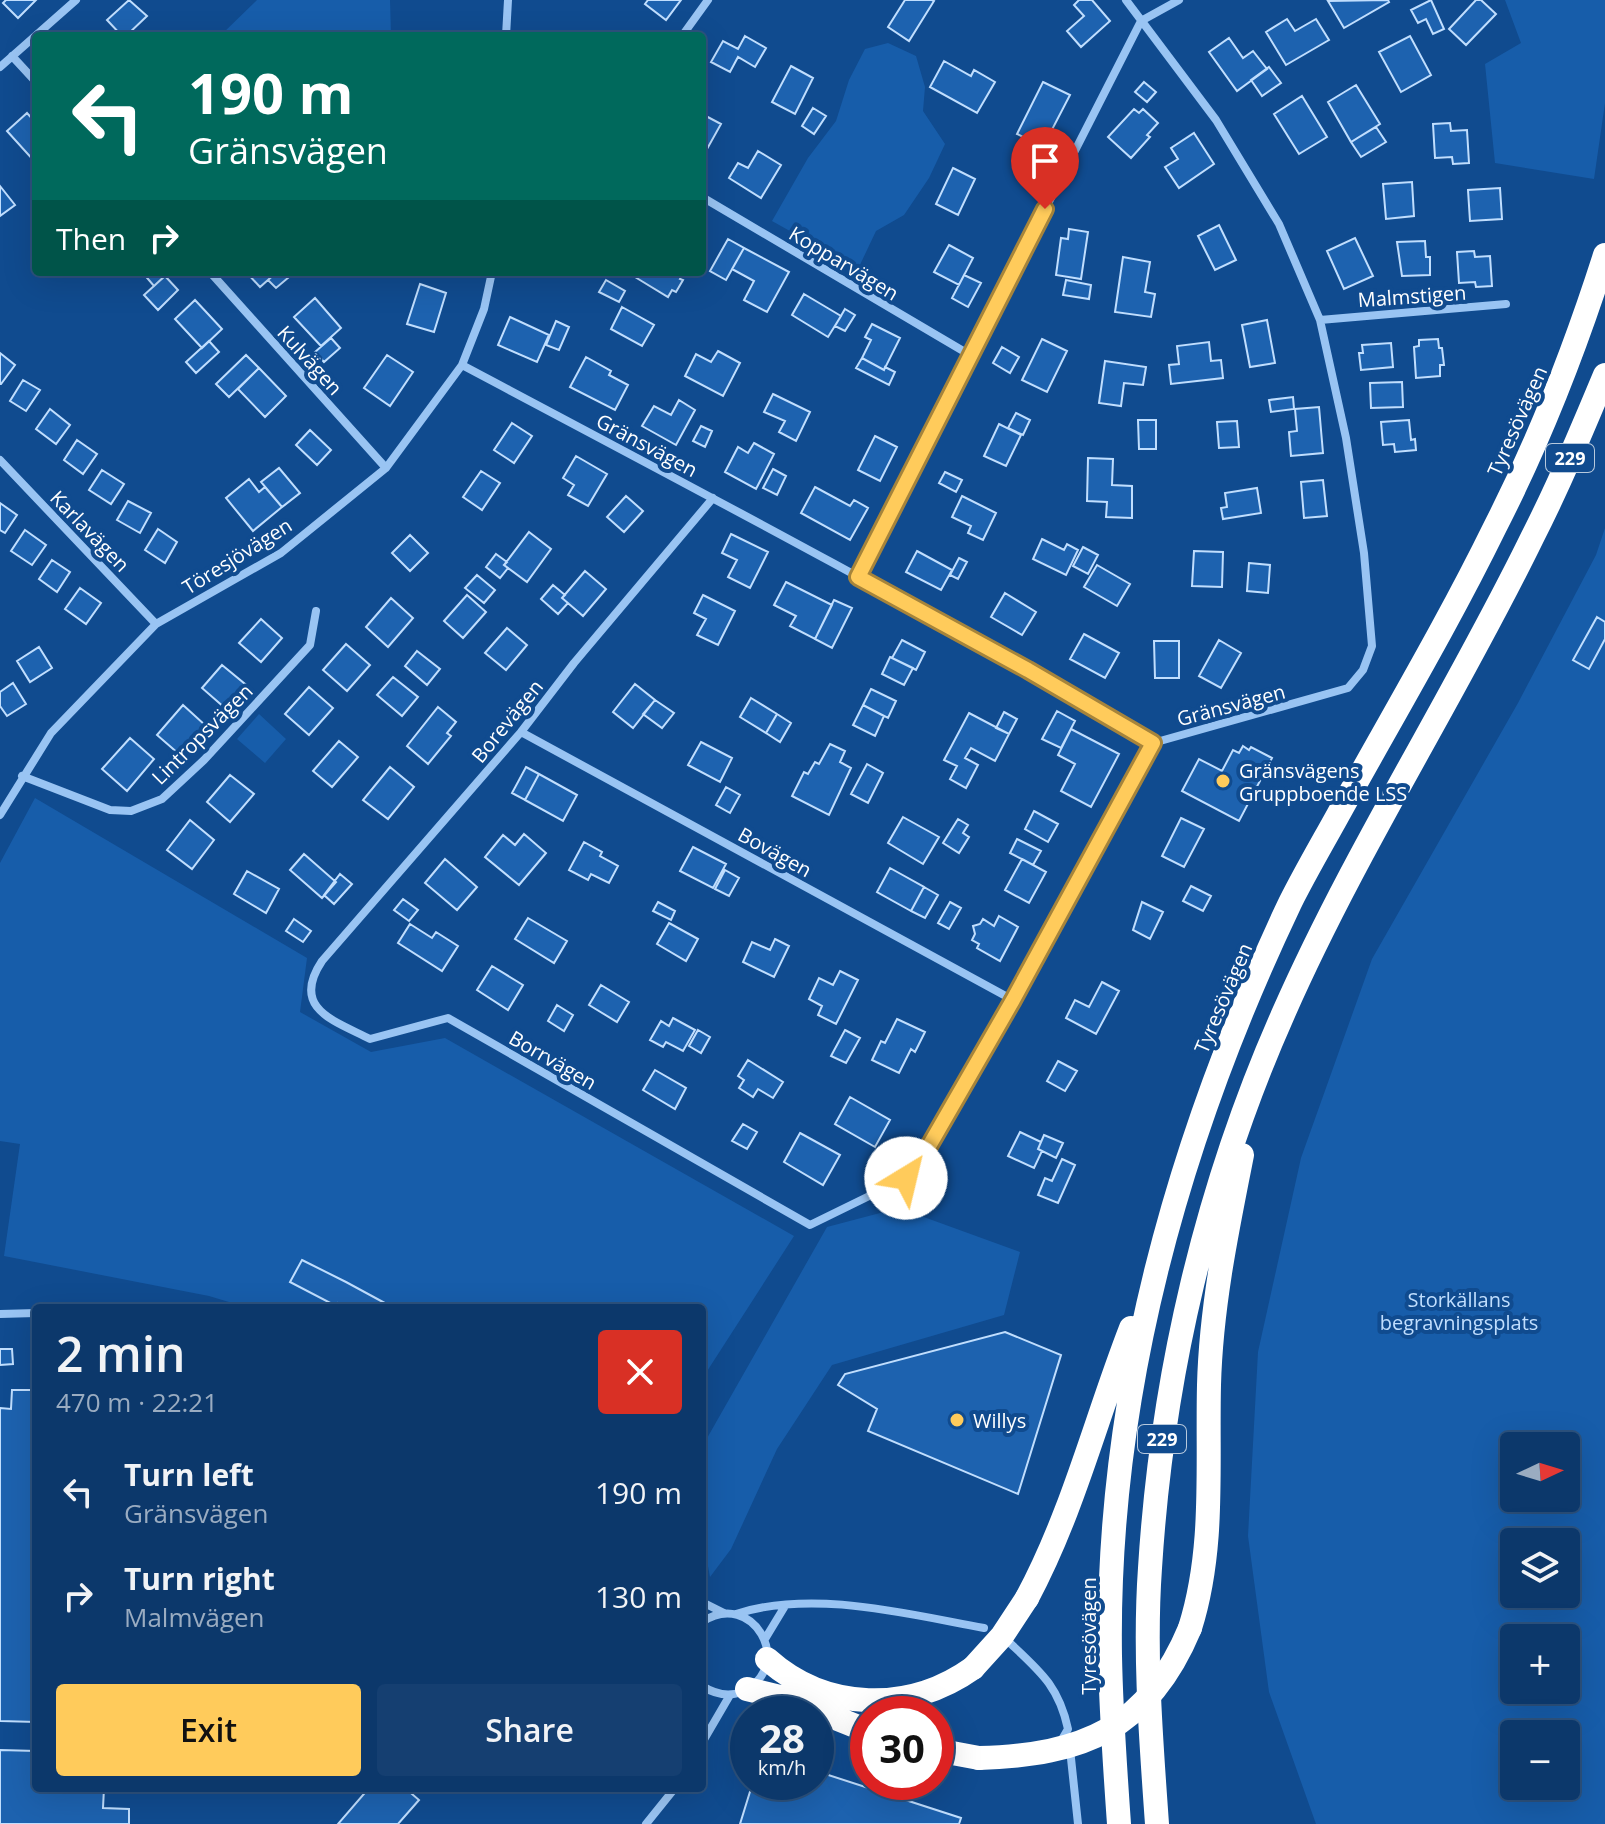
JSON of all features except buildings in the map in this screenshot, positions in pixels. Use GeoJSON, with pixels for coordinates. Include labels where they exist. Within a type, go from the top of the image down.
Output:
{"type":"FeatureCollection","features":[{"type":"Feature","properties":{"kind":"highway","name":"Tyresövägen"},"geometry":{"type":"LineString","coordinates":[[1119,1824],[1110,1655],[1117,1503],[1138,1349],[1157,1263],[1192,1142],[1225,1050],[1291,901],[1495,529],[1537,441],[1575,347],[1605,255]]}},
{"type":"Feature","properties":{"kind":"highway","name":"229"},"geometry":{"type":"LineString","coordinates":[[1157,1824],[1149,1718],[1150,1572],[1160,1449],[1191,1290],[1213,1205],[1260,1067],[1307,962],[1355,865],[1531,540],[1605,375]]}},
{"type":"Feature","properties":{"kind":"highway"},"geometry":{"type":"LineString","coordinates":[[954,1753],[979,1758],[1038,1755],[1062,1750],[1110,1729],[1150,1695],[1181,1651],[1199,1595],[1207,1537],[1212,1333],[1228,1222],[1260,1067]]}},
{"type":"Feature","properties":{"kind":"highway"},"geometry":{"type":"LineString","coordinates":[[766,1649],[793,1679],[834,1695],[870,1700],[892,1701],[919,1696],[938,1689],[973,1668],[1002,1636],[1027,1598],[1063,1521],[1122,1350],[1157,1263]]}},
{"type":"Feature","properties":{"kind":"highway"},"geometry":{"type":"LineString","coordinates":[[738,1692],[788,1699],[850,1724]]}},
{"type":"Feature","properties":{"kind":"street"},"geometry":{"type":"LineString","coordinates":[[39,32],[76,0]]}},
{"type":"Feature","properties":{"kind":"street"},"geometry":{"type":"LineString","coordinates":[[506,32],[508,0]]}},
{"type":"Feature","properties":{"kind":"street"},"geometry":{"type":"LineString","coordinates":[[685,32],[708,0]]}},
{"type":"Feature","properties":{"kind":"street","name":"Gränsvägen"},"geometry":{"type":"LineString","coordinates":[[462,365],[858,577],[1153,743],[1342,692],[1356,679],[1371,652],[1364,553],[1346,438],[1320,320],[1279,224],[1216,120],[1126,0]]}},
{"type":"Feature","properties":{"kind":"street"},"geometry":{"type":"LineString","coordinates":[[858,577],[1141,21],[1179,0]]}},
{"type":"Feature","properties":{"kind":"street"},"geometry":{"type":"LineString","coordinates":[[0,67],[32,38]]}},
{"type":"Feature","properties":{"kind":"street"},"geometry":{"type":"LineString","coordinates":[[12,56],[32,78]]}},
{"type":"Feature","properties":{"kind":"street","name":"Kopparvägen"},"geometry":{"type":"LineString","coordinates":[[706,199],[970,355]]}},
{"type":"Feature","properties":{"kind":"street","name":"Kulvägen"},"geometry":{"type":"LineString","coordinates":[[214,276],[386,468]]}},
{"type":"Feature","properties":{"kind":"street","name":"Töresjövägen"},"geometry":{"type":"LineString","coordinates":[[0,815],[51,733],[156,624],[281,553],[386,468],[462,365],[484,309],[491,276]]}},
{"type":"Feature","properties":{"kind":"street","name":"Malmstigen"},"geometry":{"type":"LineString","coordinates":[[1320,320],[1506,304]]}},
{"type":"Feature","properties":{"kind":"street","name":"Karlavägen"},"geometry":{"type":"LineString","coordinates":[[0,460],[156,624]]}},
{"type":"Feature","properties":{"kind":"street","name":"Borevägen"},"geometry":{"type":"LineString","coordinates":[[322,961],[521,732],[574,663],[713,498]]}},
{"type":"Feature","properties":{"kind":"street","name":"Lintropsvägen"},"geometry":{"type":"LineString","coordinates":[[22,776],[110,810],[131,811],[162,799],[204,760],[310,645],[316,611]]}},
{"type":"Feature","properties":{"kind":"street","name":"Bovägen"},"geometry":{"type":"LineString","coordinates":[[521,732],[1013,1000]]}},
{"type":"Feature","properties":{"kind":"street"},"geometry":{"type":"LineString","coordinates":[[1013,1000],[1153,743]]}},
{"type":"Feature","properties":{"kind":"street","name":"Borrvägen"},"geometry":{"type":"LineString","coordinates":[[322,961],[311,986],[320,1014],[370,1039],[448,1018],[810,1225],[906,1178],[917,1167],[1013,1000]]}},
{"type":"Feature","properties":{"kind":"street"},"geometry":{"type":"LineString","coordinates":[[0,1314],[32,1313]]}},
{"type":"Feature","properties":{"kind":"street"},"geometry":{"type":"LineString","coordinates":[[706,1604],[724,1613],[736,1614],[761,1606],[860,1605],[984,1628]]}},
{"type":"Feature","properties":{"kind":"street"},"geometry":{"type":"LineString","coordinates":[[706,1737],[738,1692],[762,1674],[766,1649],[785,1606]]}},
{"type":"Feature","properties":{"kind":"street"},"geometry":{"type":"LineString","coordinates":[[706,1620],[724,1613]]}},
{"type":"Feature","properties":{"kind":"street"},"geometry":{"type":"LineString","coordinates":[[736,1614],[754,1624],[766,1649]]}},
{"type":"Feature","properties":{"kind":"street"},"geometry":{"type":"LineString","coordinates":[[1011,1644],[1048,1679],[1064,1712],[1078,1824]]}},
{"type":"Feature","properties":{"kind":"street"},"geometry":{"type":"LineString","coordinates":[[706,1688],[719,1694],[738,1692]]}},
{"type":"Feature","properties":{"kind":"street"},"geometry":{"type":"LineString","coordinates":[[1057,1748],[1068,1729]]}},
{"type":"Feature","properties":{"kind":"street"},"geometry":{"type":"LineString","coordinates":[[646,1824],[672,1792]]}},
{"type":"Feature","properties":{"kind":"green space"},"geometry":{"type":"Polygon","coordinates":[[[257,0],[390,0],[391,32],[224,32],[257,0]]]}},
{"type":"Feature","properties":{"kind":"green space"},"geometry":{"type":"Polygon","coordinates":[[[1505,0],[1605,0],[1605,103],[1594,179],[1495,163],[1485,64],[1521,43],[1505,0]]]}},
{"type":"Feature","properties":{"kind":"green space"},"geometry":{"type":"Polygon","coordinates":[[[888,43],[916,56],[925,87],[923,111],[945,144],[929,178],[904,215],[876,231],[858,269],[772,221],[808,158],[836,121],[849,80],[865,49],[888,43]]]}},
{"type":"Feature","properties":{"kind":"green space","name":"Storkällans begravningsplats"},"geometry":{"type":"Polygon","coordinates":[[[1605,528],[1605,1824],[1316,1824],[1269,1692],[1248,1536],[1258,1352],[1301,1158],[1372,959],[1518,703],[1596,555],[1605,528]]]}},
{"type":"Feature","properties":{"kind":"green space"},"geometry":{"type":"Polygon","coordinates":[[[259,714],[286,739],[265,763],[237,739],[259,714]]]}},
{"type":"Feature","properties":{"kind":"green space"},"geometry":{"type":"Polygon","coordinates":[[[35,798],[307,958],[300,1012],[371,1052],[445,1038],[794,1236],[706,1373],[706,1304],[236,1304],[209,1296],[4,1256],[20,1144],[0,1141],[0,863],[35,798]]]}},
{"type":"Feature","properties":{"kind":"green space"},"geometry":{"type":"Polygon","coordinates":[[[899,1208],[1020,1252],[1004,1315],[832,1365],[777,1449],[731,1549],[710,1577],[706,1556],[706,1440],[827,1227],[899,1208]]]}},
{"type":"Feature","properties":{"kind":"place","name":"Gränsvägens Gruppboende LSS"},"geometry":{"type":"Point","coordinates":[1223,781]}},
{"type":"Feature","properties":{"kind":"place","name":"Willys"},"geometry":{"type":"Point","coordinates":[957,1420]}},
{"type":"Feature","properties":{"kind":"route"},"geometry":{"type":"LineString","coordinates":[[906,1178],[917,1167],[1013,1000],[1153,743],[858,577],[1045,209]]}}]}
